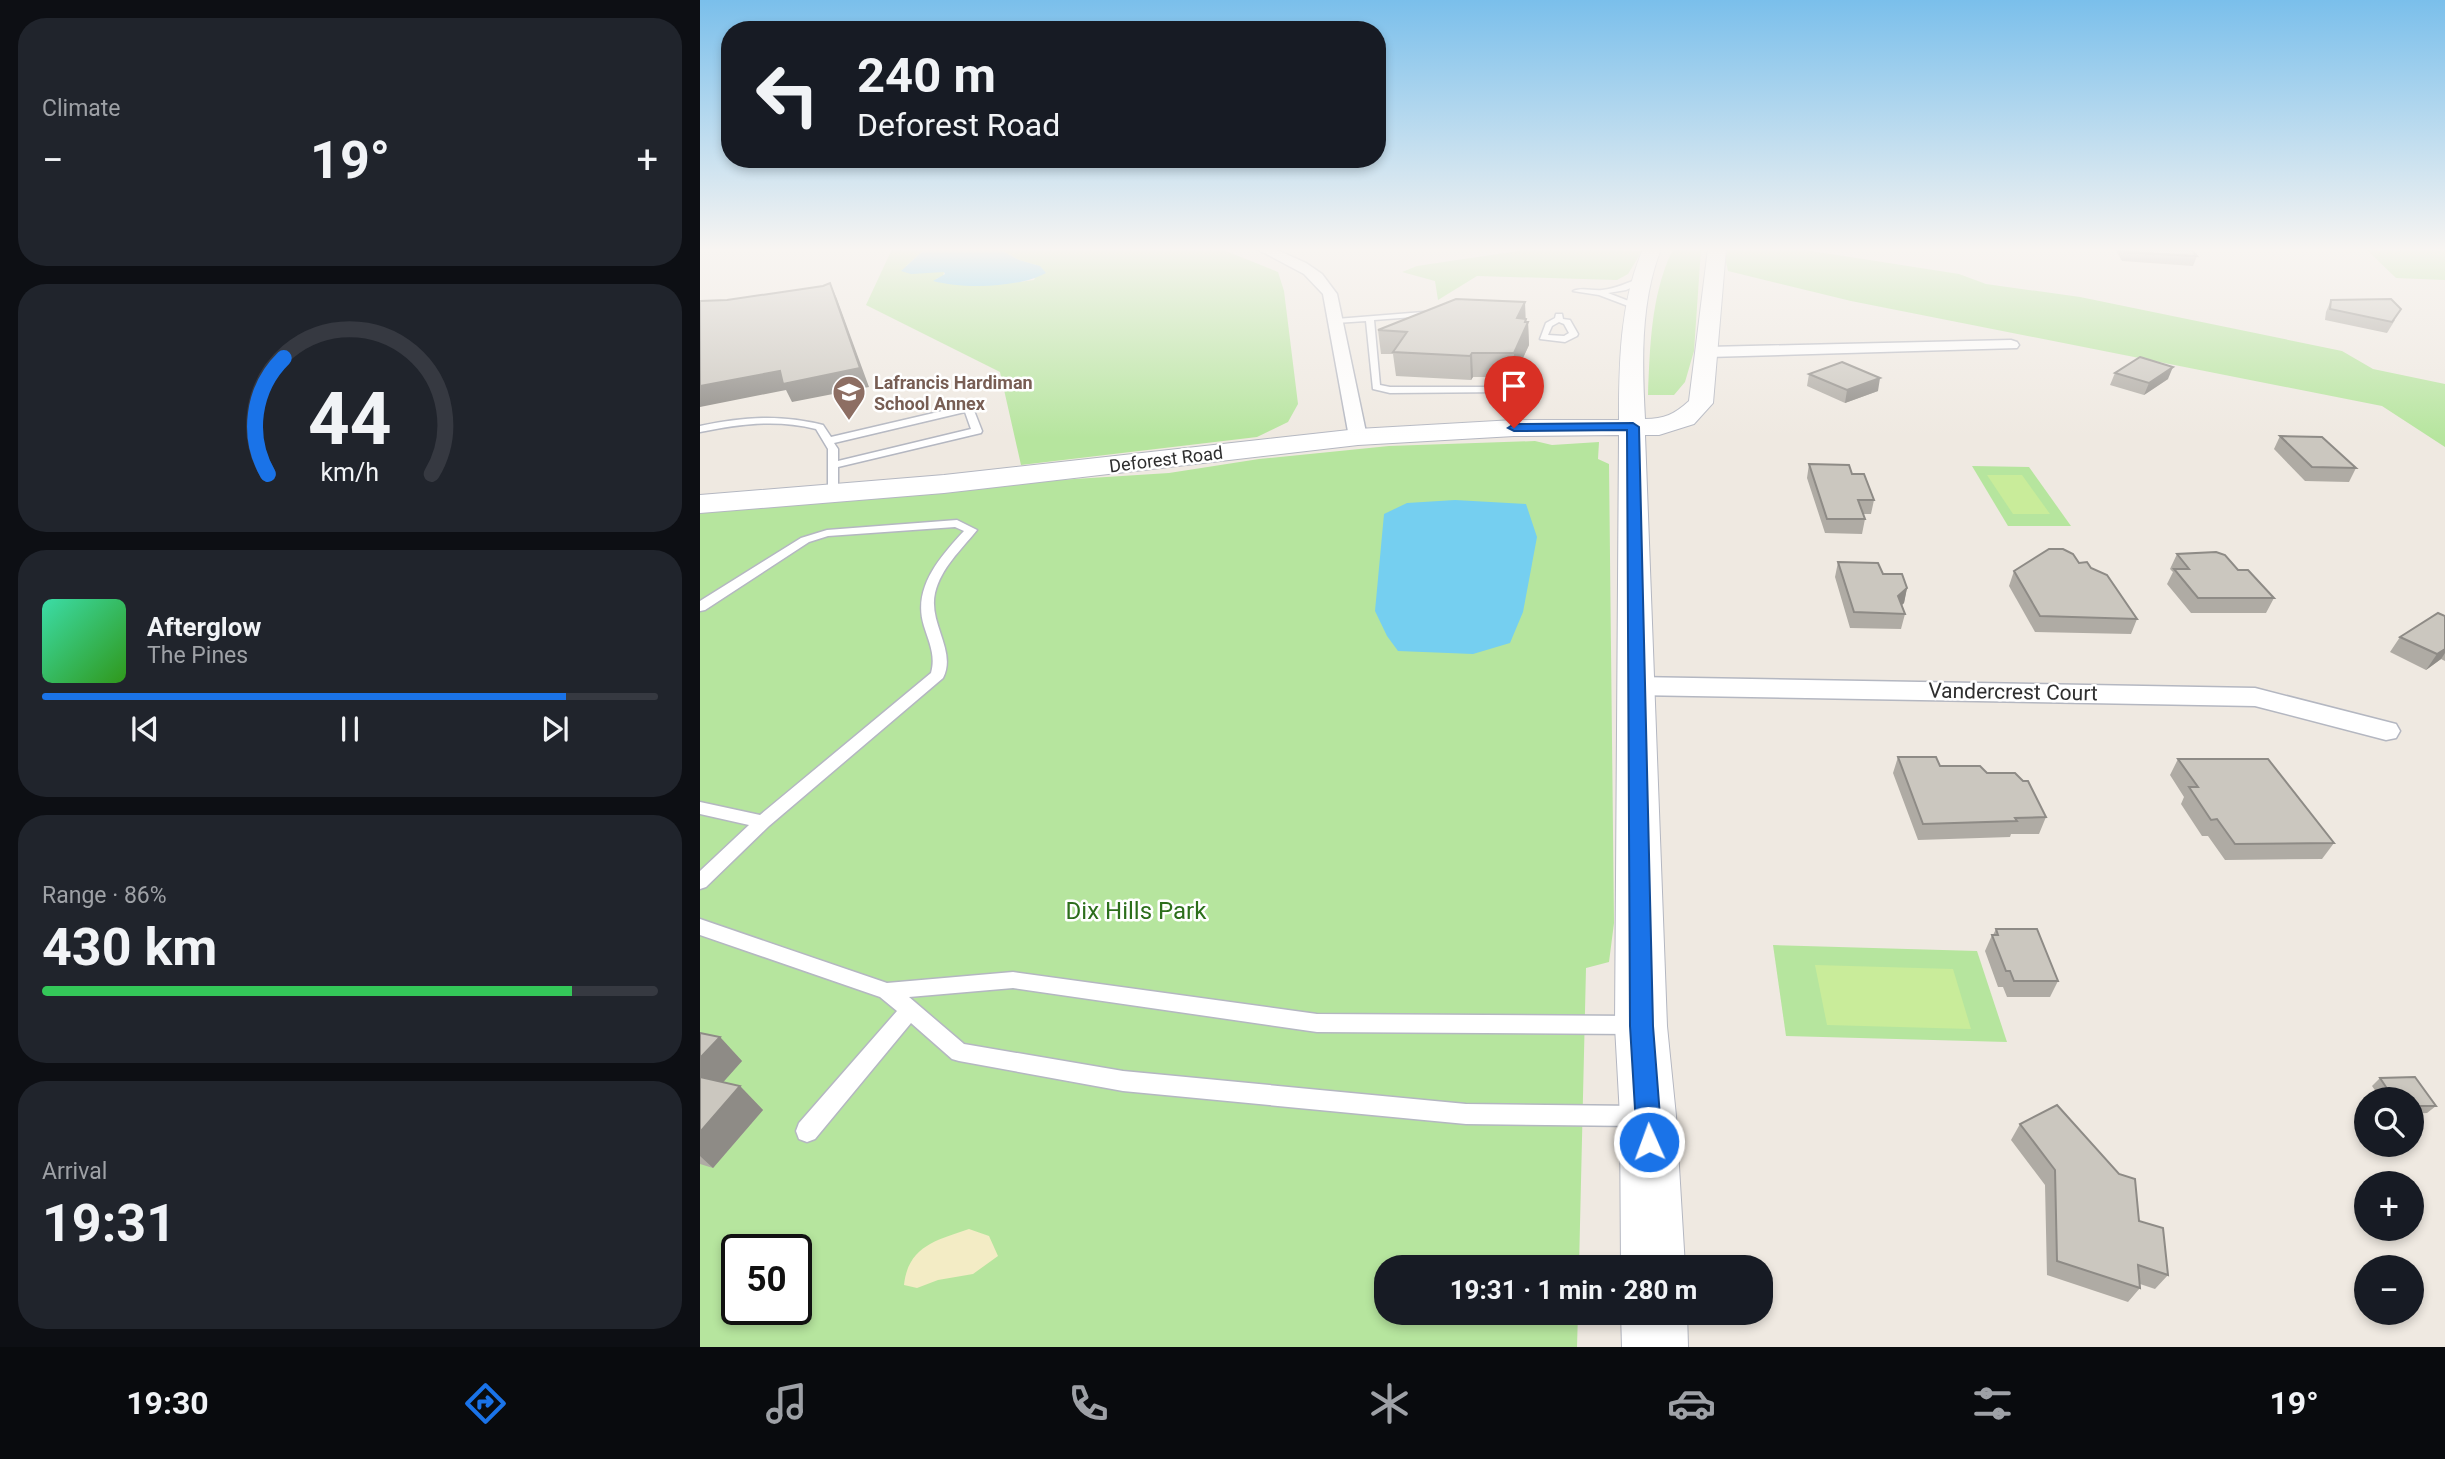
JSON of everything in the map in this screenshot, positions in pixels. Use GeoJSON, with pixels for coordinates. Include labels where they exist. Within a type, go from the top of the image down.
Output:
{"type":"FeatureCollection","features":[{"type":"Feature","properties":{"kind":"street"},"geometry":{"type":"LineString","coordinates":[[1334,312],[1358,436]]}},
{"type":"Feature","properties":{"kind":"street"},"geometry":{"type":"LineString","coordinates":[[1635,312],[1633,427],[1635,685],[1642,1026],[1653,1255]]}},
{"type":"Feature","properties":{"kind":"street","name":"Deforest Road"},"geometry":{"type":"LineString","coordinates":[[700,504],[957,483],[1358,436],[1514,428],[1659,427],[1685,419],[1701,403],[1712,312]]}},
{"type":"Feature","properties":{"kind":"street"},"geometry":{"type":"LineString","coordinates":[[1708,352],[2011,345]]}},
{"type":"Feature","properties":{"kind":"street","name":"Vandercrest Court"},"geometry":{"type":"LineString","coordinates":[[1635,685],[2255,697],[2386,731]]}},
{"type":"Feature","properties":{"kind":"street"},"geometry":{"type":"LineString","coordinates":[[1654,1325],[1655,1347]]}},
{"type":"Feature","properties":{"kind":"lane"},"geometry":{"type":"LineString","coordinates":[[1336,321],[1447,312]]}},
{"type":"Feature","properties":{"kind":"lane"},"geometry":{"type":"LineString","coordinates":[[1370,318],[1376,387],[1390,390],[1506,390]]}},
{"type":"Feature","properties":{"kind":"lane"},"geometry":{"type":"LineString","coordinates":[[829,441],[968,408],[976,431],[833,465]]}},
{"type":"Feature","properties":{"kind":"lane"},"geometry":{"type":"LineString","coordinates":[[700,429],[736,421],[793,419],[820,427],[833,449],[833,493]]}},
{"type":"Feature","properties":{"kind":"lane"},"geometry":{"type":"LineString","coordinates":[[700,607],[806,540],[827,533],[957,523],[971,530],[937,571],[927,607],[942,665],[938,675],[763,822],[700,882]]}},
{"type":"Feature","properties":{"kind":"lane"},"geometry":{"type":"LineString","coordinates":[[700,808],[763,822]]}},
{"type":"Feature","properties":{"kind":"lane"},"geometry":{"type":"LineString","coordinates":[[700,927],[887,991],[959,1052],[1123,1081],[1466,1114],[1648,1116]]}},
{"type":"Feature","properties":{"kind":"lane"},"geometry":{"type":"LineString","coordinates":[[887,991],[1013,980],[1317,1023],[1642,1026]]}},
{"type":"Feature","properties":{"kind":"lane"},"geometry":{"type":"LineString","coordinates":[[807,1131],[909,1011]]}},
{"type":"Feature","properties":{"kind":"green space"},"geometry":{"type":"Polygon","coordinates":[[[880,312],[1287,312],[1298,404],[1288,422],[1257,437],[1021,465],[1000,372],[880,312]]]}},
{"type":"Feature","properties":{"kind":"green space"},"geometry":{"type":"Polygon","coordinates":[[[1655,312],[1697,312],[1694,351],[1685,382],[1674,395],[1648,395],[1655,312]]]}},
{"type":"Feature","properties":{"kind":"green space"},"geometry":{"type":"Polygon","coordinates":[[[1906,312],[2152,312],[2342,351],[2373,369],[2445,384],[2445,447],[2382,406],[1906,312]]]}},
{"type":"Feature","properties":{"kind":"green space","name":"Dix Hills Park"},"geometry":{"type":"Polygon","coordinates":[[[1535,441],[1552,445],[1599,442],[1598,459],[1609,464],[1614,923],[1609,962],[1586,968],[1579,1255],[1374,1255],[1374,1325],[1578,1325],[1577,1347],[700,1347],[700,503],[1169,473],[1259,459],[1389,446],[1535,441]]]}},
{"type":"Feature","properties":{"kind":"green space"},"geometry":{"type":"Polygon","coordinates":[[[1972,466],[2029,467],[2071,526],[2008,526],[1972,466]]]}},
{"type":"Feature","properties":{"kind":"green space"},"geometry":{"type":"Polygon","coordinates":[[[1987,475],[2022,475],[2050,514],[2013,514],[1987,475]]]}},
{"type":"Feature","properties":{"kind":"green space"},"geometry":{"type":"Polygon","coordinates":[[[1773,945],[1977,951],[2007,1042],[1786,1036],[1773,945]]]}},
{"type":"Feature","properties":{"kind":"green space"},"geometry":{"type":"Polygon","coordinates":[[[1815,965],[1953,969],[1971,1029],[1827,1025],[1815,965]]]}},
{"type":"Feature","properties":{"kind":"sand"},"geometry":{"type":"Polygon","coordinates":[[[969,1229],[989,1236],[998,1256],[973,1274],[938,1280],[917,1288],[904,1285],[911,1261],[926,1246],[969,1229]]]}},
{"type":"Feature","properties":{"kind":"water"},"geometry":{"type":"Polygon","coordinates":[[[1455,500],[1526,504],[1537,537],[1523,612],[1510,643],[1473,654],[1398,651],[1375,611],[1384,514],[1407,503],[1455,500]]]}},
{"type":"Feature","properties":{"kind":"building"},"geometry":{"type":"Polygon","coordinates":[[[700,312],[840,312],[860,368],[783,384],[780,371],[700,386],[700,312]]]}},
{"type":"Feature","properties":{"kind":"building"},"geometry":{"type":"Polygon","coordinates":[[[1424,312],[1520,312],[1517,318],[1526,319],[1525,322],[1528,322],[1514,353],[1472,353],[1470,356],[1393,352],[1407,332],[1378,330],[1424,312]]]}},
{"type":"Feature","properties":{"kind":"building"},"geometry":{"type":"Polygon","coordinates":[[[2344,312],[2399,312],[2392,322],[2344,312]]]}},
{"type":"Feature","properties":{"kind":"building"},"geometry":{"type":"Polygon","coordinates":[[[2140,357],[2173,367],[2149,383],[2115,373],[2140,357]]]}},
{"type":"Feature","properties":{"kind":"building"},"geometry":{"type":"Polygon","coordinates":[[[1842,362],[1880,378],[1847,390],[1809,374],[1842,362]]]}},
{"type":"Feature","properties":{"kind":"building"},"geometry":{"type":"Polygon","coordinates":[[[2280,436],[2322,437],[2356,468],[2312,467],[2280,436]]]}},
{"type":"Feature","properties":{"kind":"building"},"geometry":{"type":"Polygon","coordinates":[[[1809,464],[1849,465],[1852,474],[1864,474],[1874,500],[1858,500],[1865,519],[1827,519],[1809,464]]]}},
{"type":"Feature","properties":{"kind":"building"},"geometry":{"type":"Polygon","coordinates":[[[2049,549],[2063,549],[2073,554],[2079,563],[2087,562],[2091,568],[2107,575],[2137,619],[2040,616],[2014,571],[2049,549]]]}},
{"type":"Feature","properties":{"kind":"building"},"geometry":{"type":"Polygon","coordinates":[[[2216,552],[2225,555],[2238,570],[2248,570],[2274,598],[2198,598],[2174,569],[2189,569],[2177,554],[2216,552]]]}},
{"type":"Feature","properties":{"kind":"building"},"geometry":{"type":"Polygon","coordinates":[[[1838,562],[1878,563],[1883,574],[1902,574],[1907,588],[1898,596],[1905,614],[1854,612],[1838,562]]]}},
{"type":"Feature","properties":{"kind":"building"},"geometry":{"type":"Polygon","coordinates":[[[2438,613],[2445,616],[2445,649],[2437,654],[2400,637],[2438,613]]]}},
{"type":"Feature","properties":{"kind":"building"},"geometry":{"type":"Polygon","coordinates":[[[1898,757],[1936,757],[1940,766],[1980,766],[1987,773],[2015,773],[2023,781],[2028,781],[2046,817],[2015,818],[2017,821],[1923,824],[1898,757]]]}},
{"type":"Feature","properties":{"kind":"building"},"geometry":{"type":"Polygon","coordinates":[[[2178,759],[2268,759],[2334,843],[2235,844],[2217,819],[2211,820],[2189,787],[2198,787],[2178,759]]]}},
{"type":"Feature","properties":{"kind":"building"},"geometry":{"type":"Polygon","coordinates":[[[1996,929],[2037,929],[2058,981],[2014,981],[2010,971],[2006,971],[1992,935],[1998,935],[1996,929]]]}},
{"type":"Feature","properties":{"kind":"building"},"geometry":{"type":"Polygon","coordinates":[[[700,1033],[720,1037],[700,1058],[700,1033]]]}},
{"type":"Feature","properties":{"kind":"building"},"geometry":{"type":"Polygon","coordinates":[[[700,1077],[740,1086],[700,1132],[700,1077]]]}},
{"type":"Feature","properties":{"kind":"building"},"geometry":{"type":"Polygon","coordinates":[[[2415,1077],[2422,1087],[2386,1087],[2380,1078],[2415,1077]]]}},
{"type":"Feature","properties":{"kind":"building"},"geometry":{"type":"Polygon","coordinates":[[[2424,1089],[2436,1106],[2424,1106],[2424,1089]]]}},
{"type":"Feature","properties":{"kind":"building"},"geometry":{"type":"Polygon","coordinates":[[[2057,1105],[2119,1174],[2135,1179],[2139,1221],[2163,1228],[2168,1275],[2138,1265],[2140,1288],[2057,1261],[2055,1170],[2020,1124],[2057,1105]]]}},
{"type":"Feature","properties":{"kind":"place","name":"Lafrancis Hardiman School Annex"},"geometry":{"type":"Point","coordinates":[849,422]}},
{"type":"Feature","properties":{"kind":"route"},"geometry":{"type":"LineString","coordinates":[[1514,428],[1633,427],[1634,667],[1642,1026],[1649,1142]]}}]}
